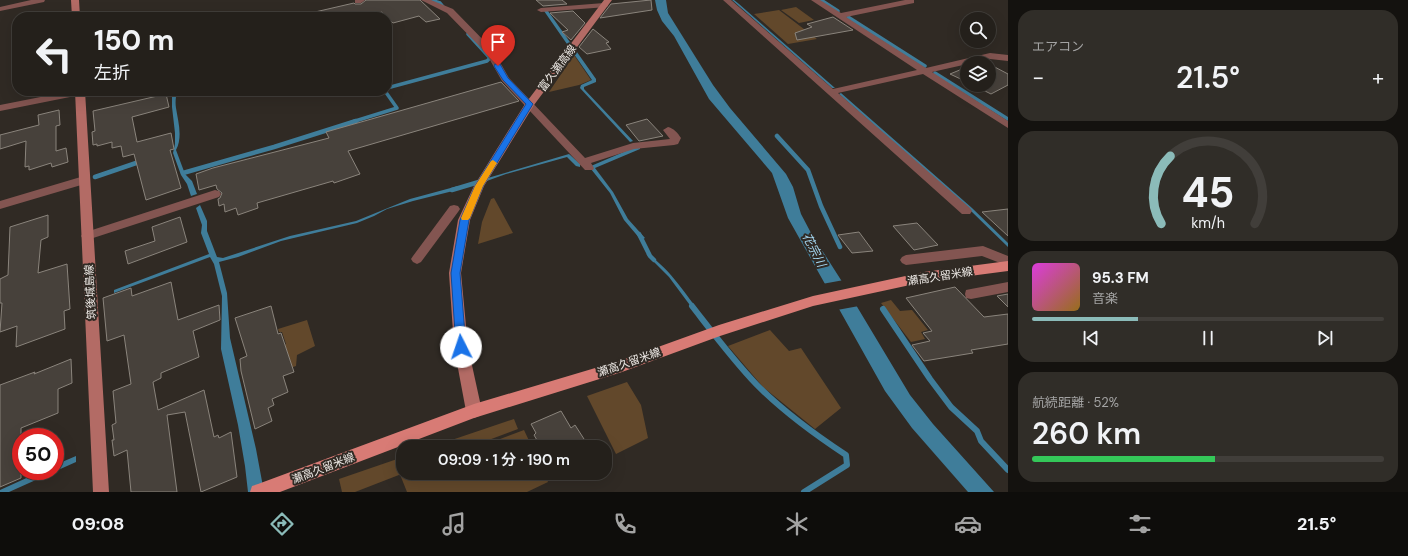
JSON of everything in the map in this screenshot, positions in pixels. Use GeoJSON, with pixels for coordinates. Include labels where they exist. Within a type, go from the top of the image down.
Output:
{"type":"FeatureCollection","features":[{"type":"Feature","properties":{"kind":"main road"},"geometry":{"type":"LineString","coordinates":[[75,0],[76,12]]}},
{"type":"Feature","properties":{"kind":"main road","name":"富久瀬高線"},"geometry":{"type":"LineString","coordinates":[[474,411],[461,347],[456,273],[464,220],[479,186],[530,104],[606,2]]}},
{"type":"Feature","properties":{"kind":"main road","name":"筑後城島線"},"geometry":{"type":"LineString","coordinates":[[80,96],[101,492]]}},
{"type":"Feature","properties":{"kind":"main road","name":"瀬高久留米線"},"geometry":{"type":"LineString","coordinates":[[258,492],[474,411],[622,366],[719,331],[825,299],[924,277],[1008,266]]}},
{"type":"Feature","properties":{"kind":"street"},"geometry":{"type":"LineString","coordinates":[[0,9],[42,0]]}},
{"type":"Feature","properties":{"kind":"street"},"geometry":{"type":"LineString","coordinates":[[425,0],[450,11],[490,52],[505,79],[586,165],[633,146],[674,142],[676,138],[668,130]]}},
{"type":"Feature","properties":{"kind":"street"},"geometry":{"type":"LineString","coordinates":[[727,0],[966,211]]}},
{"type":"Feature","properties":{"kind":"street"},"geometry":{"type":"LineString","coordinates":[[815,0],[1008,125]]}},
{"type":"Feature","properties":{"kind":"street"},"geometry":{"type":"LineString","coordinates":[[840,16],[911,1]]}},
{"type":"Feature","properties":{"kind":"street"},"geometry":{"type":"LineString","coordinates":[[541,10],[577,3],[606,2]]}},
{"type":"Feature","properties":{"kind":"street"},"geometry":{"type":"LineString","coordinates":[[831,92],[990,56],[1008,58]]}},
{"type":"Feature","properties":{"kind":"street"},"geometry":{"type":"LineString","coordinates":[[0,108],[56,96]]}},
{"type":"Feature","properties":{"kind":"street"},"geometry":{"type":"LineString","coordinates":[[0,205],[84,180]]}},
{"type":"Feature","properties":{"kind":"street"},"geometry":{"type":"LineString","coordinates":[[87,236],[215,194]]}},
{"type":"Feature","properties":{"kind":"street"},"geometry":{"type":"LineString","coordinates":[[417,259],[454,208]]}},
{"type":"Feature","properties":{"kind":"street"},"geometry":{"type":"LineString","coordinates":[[906,260],[983,251],[1008,261]]}},
{"type":"Feature","properties":{"kind":"street"},"geometry":{"type":"LineString","coordinates":[[971,294],[1008,287]]}},
{"type":"Feature","properties":{"kind":"shaded area"},"geometry":{"type":"Polygon","coordinates":[[[796,7],[814,20],[799,23],[781,10],[796,7]]]}},
{"type":"Feature","properties":{"kind":"shaded area"},"geometry":{"type":"Polygon","coordinates":[[[779,10],[817,39],[788,44],[754,14],[779,10]]]}},
{"type":"Feature","properties":{"kind":"shaded area"},"geometry":{"type":"Polygon","coordinates":[[[574,55],[591,80],[579,85],[549,92],[574,55]]]}},
{"type":"Feature","properties":{"kind":"shaded area"},"geometry":{"type":"Polygon","coordinates":[[[494,198],[513,233],[478,244],[482,222],[491,199],[494,198]]]}},
{"type":"Feature","properties":{"kind":"shaded area"},"geometry":{"type":"Polygon","coordinates":[[[891,300],[900,311],[912,310],[928,330],[921,332],[925,339],[911,342],[881,303],[891,300]]]}},
{"type":"Feature","properties":{"kind":"shaded area"},"geometry":{"type":"Polygon","coordinates":[[[307,320],[315,346],[297,355],[296,366],[287,369],[283,346],[286,344],[282,332],[279,332],[278,329],[307,320]]]}},
{"type":"Feature","properties":{"kind":"shaded area"},"geometry":{"type":"Polygon","coordinates":[[[770,330],[789,351],[801,348],[841,408],[815,429],[763,387],[728,346],[770,330]]]}},
{"type":"Feature","properties":{"kind":"shaded area"},"geometry":{"type":"Polygon","coordinates":[[[627,382],[641,405],[648,438],[616,454],[612,446],[612,440],[609,440],[587,396],[627,382]]]}},
{"type":"Feature","properties":{"kind":"shaded area"},"geometry":{"type":"Polygon","coordinates":[[[514,419],[518,429],[489,440],[452,440],[514,419]]]}},
{"type":"Feature","properties":{"kind":"shaded area"},"geometry":{"type":"Polygon","coordinates":[[[524,430],[529,440],[498,440],[524,430]]]}},
{"type":"Feature","properties":{"kind":"shaded area"},"geometry":{"type":"Polygon","coordinates":[[[396,459],[396,476],[355,492],[342,492],[339,479],[396,459]]]}},
{"type":"Feature","properties":{"kind":"shaded area"},"geometry":{"type":"Polygon","coordinates":[[[402,480],[547,480],[548,482],[527,492],[407,492],[402,480]]]}},
{"type":"Feature","properties":{"kind":"water","name":"花宗川"},"geometry":{"type":"Polygon","coordinates":[[[655,0],[666,0],[668,13],[713,85],[730,108],[786,174],[793,187],[801,214],[811,233],[910,395],[933,424],[994,492],[968,492],[912,428],[885,391],[788,218],[772,173],[709,99],[674,36],[662,21],[657,10],[655,0]]]}},
{"type":"Feature","properties":{"kind":"water"},"geometry":{"type":"Polygon","coordinates":[[[732,0],[739,4],[835,88],[832,88],[732,0]]]}},
{"type":"Feature","properties":{"kind":"water"},"geometry":{"type":"Polygon","coordinates":[[[544,11],[548,11],[596,79],[596,82],[584,87],[584,89],[633,141],[630,142],[580,88],[581,85],[592,80],[544,11]]]}},
{"type":"Feature","properties":{"kind":"water"},"geometry":{"type":"Polygon","coordinates":[[[841,93],[972,208],[1008,243],[1008,247],[971,211],[839,94],[841,93]]]}},
{"type":"Feature","properties":{"kind":"water"},"geometry":{"type":"Polygon","coordinates":[[[172,96],[176,96],[176,106],[180,134],[176,150],[185,174],[192,181],[197,194],[191,196],[173,153],[175,133],[172,96]]]}},
{"type":"Feature","properties":{"kind":"water"},"geometry":{"type":"Polygon","coordinates":[[[640,147],[640,149],[595,168],[613,192],[628,219],[645,238],[641,240],[624,220],[610,193],[591,169],[591,166],[633,148],[640,147]]]}},
{"type":"Feature","properties":{"kind":"water"},"geometry":{"type":"Polygon","coordinates":[[[569,154],[580,164],[580,167],[576,166],[567,157],[506,174],[484,182],[481,180],[569,154]]]}},
{"type":"Feature","properties":{"kind":"water"},"geometry":{"type":"Polygon","coordinates":[[[458,186],[457,190],[387,209],[357,223],[281,241],[238,257],[219,262],[227,293],[230,338],[256,449],[264,492],[248,492],[238,425],[221,349],[222,296],[214,264],[210,257],[114,293],[114,290],[209,254],[201,233],[202,225],[196,208],[200,205],[207,221],[207,231],[217,257],[223,258],[290,236],[356,221],[410,199],[458,186]]]}},
{"type":"Feature","properties":{"kind":"water"},"geometry":{"type":"Polygon","coordinates":[[[646,254],[661,264],[668,271],[698,310],[695,312],[669,277],[646,254]]]}},
{"type":"Feature","properties":{"kind":"water"},"geometry":{"type":"Polygon","coordinates":[[[76,456],[76,462],[64,467],[64,461],[76,456]]]}},
{"type":"Feature","properties":{"kind":"water"},"geometry":{"type":"Polygon","coordinates":[[[22,480],[36,480],[9,492],[0,492],[0,490],[22,480]]]}},
{"type":"Feature","properties":{"kind":"pier"},"geometry":{"type":"Polygon","coordinates":[[[844,280],[859,306],[837,310],[822,284],[844,280]]]}},
{"type":"Feature","properties":{"kind":"building"},"geometry":{"type":"Polygon","coordinates":[[[366,0],[420,0],[440,19],[426,22],[419,16],[393,23],[392,12],[315,12],[354,3],[361,4],[366,0]]]}},
{"type":"Feature","properties":{"kind":"building"},"geometry":{"type":"Polygon","coordinates":[[[536,0],[562,0],[567,4],[543,6],[536,0]]]}},
{"type":"Feature","properties":{"kind":"building"},"geometry":{"type":"Polygon","coordinates":[[[651,0],[652,10],[600,18],[611,4],[651,0]]]}},
{"type":"Feature","properties":{"kind":"building"},"geometry":{"type":"Polygon","coordinates":[[[573,11],[585,23],[571,40],[562,32],[568,30],[550,13],[573,11]]]}},
{"type":"Feature","properties":{"kind":"building"},"geometry":{"type":"Polygon","coordinates":[[[833,17],[853,30],[797,40],[795,33],[812,27],[807,24],[833,17]]]}},
{"type":"Feature","properties":{"kind":"building"},"geometry":{"type":"Polygon","coordinates":[[[593,29],[609,42],[606,43],[611,49],[587,54],[579,47],[593,29]]]}},
{"type":"Feature","properties":{"kind":"building"},"geometry":{"type":"Polygon","coordinates":[[[996,68],[1008,74],[1008,85],[996,91],[996,68]]]}},
{"type":"Feature","properties":{"kind":"building"},"geometry":{"type":"Polygon","coordinates":[[[960,70],[960,79],[950,74],[960,70]]]}},
{"type":"Feature","properties":{"kind":"building"},"geometry":{"type":"Polygon","coordinates":[[[501,82],[519,101],[348,151],[360,174],[334,183],[333,181],[257,203],[258,208],[238,215],[236,208],[225,212],[224,204],[219,206],[218,199],[222,193],[217,189],[216,185],[199,190],[196,174],[213,168],[329,138],[326,132],[501,82]]]}},
{"type":"Feature","properties":{"kind":"building"},"geometry":{"type":"Polygon","coordinates":[[[157,96],[166,96],[169,107],[132,117],[137,142],[171,133],[174,149],[170,150],[181,188],[146,200],[134,154],[123,157],[121,146],[112,148],[112,142],[97,146],[97,144],[93,145],[92,132],[95,131],[93,111],[157,96]]]}},
{"type":"Feature","properties":{"kind":"building"},"geometry":{"type":"Polygon","coordinates":[[[59,110],[60,125],[56,126],[56,151],[66,148],[68,162],[52,167],[51,163],[29,170],[29,166],[25,167],[26,141],[0,149],[0,135],[39,125],[38,115],[59,110]]]}},
{"type":"Feature","properties":{"kind":"building"},"geometry":{"type":"Polygon","coordinates":[[[647,119],[663,136],[639,141],[626,125],[647,119]]]}},
{"type":"Feature","properties":{"kind":"building"},"geometry":{"type":"Polygon","coordinates":[[[1008,209],[1008,236],[982,212],[1008,209]]]}},
{"type":"Feature","properties":{"kind":"building"},"geometry":{"type":"Polygon","coordinates":[[[48,215],[48,237],[41,240],[38,273],[67,264],[70,309],[64,311],[65,329],[16,347],[17,326],[0,332],[2,303],[0,303],[0,279],[8,275],[10,227],[48,215]]]}},
{"type":"Feature","properties":{"kind":"building"},"geometry":{"type":"Polygon","coordinates":[[[180,217],[187,242],[128,264],[125,251],[155,241],[152,227],[180,217]]]}},
{"type":"Feature","properties":{"kind":"building"},"geometry":{"type":"Polygon","coordinates":[[[917,223],[938,245],[914,250],[893,226],[917,223]]]}},
{"type":"Feature","properties":{"kind":"building"},"geometry":{"type":"Polygon","coordinates":[[[859,232],[873,251],[852,253],[838,235],[859,232]]]}},
{"type":"Feature","properties":{"kind":"building"},"geometry":{"type":"Polygon","coordinates":[[[171,282],[178,320],[219,305],[220,320],[193,331],[199,357],[161,373],[161,378],[153,382],[158,410],[204,390],[214,437],[218,435],[219,438],[231,432],[237,477],[201,492],[185,412],[167,415],[177,492],[131,492],[127,450],[114,456],[112,440],[114,440],[112,425],[116,423],[113,391],[131,384],[124,335],[107,341],[103,298],[131,288],[132,296],[171,282]]]}},
{"type":"Feature","properties":{"kind":"building"},"geometry":{"type":"Polygon","coordinates":[[[955,287],[984,317],[1008,314],[1008,344],[971,350],[973,353],[924,361],[912,345],[930,341],[923,333],[932,331],[906,298],[955,287]]]}},
{"type":"Feature","properties":{"kind":"building"},"geometry":{"type":"Polygon","coordinates":[[[1008,294],[1008,307],[997,296],[1008,294]]]}},
{"type":"Feature","properties":{"kind":"building"},"geometry":{"type":"Polygon","coordinates":[[[271,306],[278,334],[281,333],[294,372],[283,376],[288,392],[272,399],[274,405],[268,408],[272,421],[255,429],[241,371],[240,359],[247,356],[235,318],[271,306]]]}},
{"type":"Feature","properties":{"kind":"building"},"geometry":{"type":"Polygon","coordinates":[[[71,359],[72,383],[58,389],[58,413],[21,428],[12,428],[12,480],[16,480],[0,487],[0,385],[35,372],[34,374],[71,359]]]}},
{"type":"Feature","properties":{"kind":"building"},"geometry":{"type":"Polygon","coordinates":[[[561,411],[571,428],[575,425],[584,439],[537,440],[534,435],[536,433],[531,424],[561,411]]]}},
{"type":"Feature","properties":{"kind":"waterway"},"geometry":{"type":"LineString","coordinates":[[431,0],[440,3],[445,9]]}},
{"type":"Feature","properties":{"kind":"waterway"},"geometry":{"type":"LineString","coordinates":[[821,0],[838,11]]}},
{"type":"Feature","properties":{"kind":"waterway"},"geometry":{"type":"LineString","coordinates":[[848,17],[925,66]]}},
{"type":"Feature","properties":{"kind":"waterway"},"geometry":{"type":"LineString","coordinates":[[392,87],[487,61],[490,58],[468,34]]}},
{"type":"Feature","properties":{"kind":"waterway"},"geometry":{"type":"LineString","coordinates":[[935,73],[1008,119]]}},
{"type":"Feature","properties":{"kind":"waterway"},"geometry":{"type":"LineString","coordinates":[[352,122],[397,108],[389,96]]}},
{"type":"Feature","properties":{"kind":"waterway"},"geometry":{"type":"LineString","coordinates":[[183,173],[274,147],[356,121]]}},
{"type":"Feature","properties":{"kind":"waterway"},"geometry":{"type":"LineString","coordinates":[[777,136],[808,170],[821,206],[840,247]]}},
{"type":"Feature","properties":{"kind":"waterway"},"geometry":{"type":"LineString","coordinates":[[95,177],[142,161]]}},
{"type":"Feature","properties":{"kind":"waterway"},"geometry":{"type":"LineString","coordinates":[[452,190],[482,181]]}},
{"type":"Feature","properties":{"kind":"waterway"},"geometry":{"type":"LineString","coordinates":[[639,234],[650,256],[654,260]]}},
{"type":"Feature","properties":{"kind":"waterway"},"geometry":{"type":"LineString","coordinates":[[692,306],[731,356],[757,385],[800,422],[846,455],[847,465],[804,492]]}},
{"type":"Feature","properties":{"kind":"waterway"},"geometry":{"type":"LineString","coordinates":[[883,309],[930,379],[951,407],[977,431],[981,441],[1008,470]]}},
{"type":"Feature","properties":{"kind":"slow traffic"},"geometry":{"type":"LineString","coordinates":[[465,218],[479,186],[493,163]]}},
{"type":"Feature","properties":{"kind":"route"},"geometry":{"type":"LineString","coordinates":[[461,347],[456,273],[464,220],[479,186],[530,104],[505,79],[498,66]]}}]}
